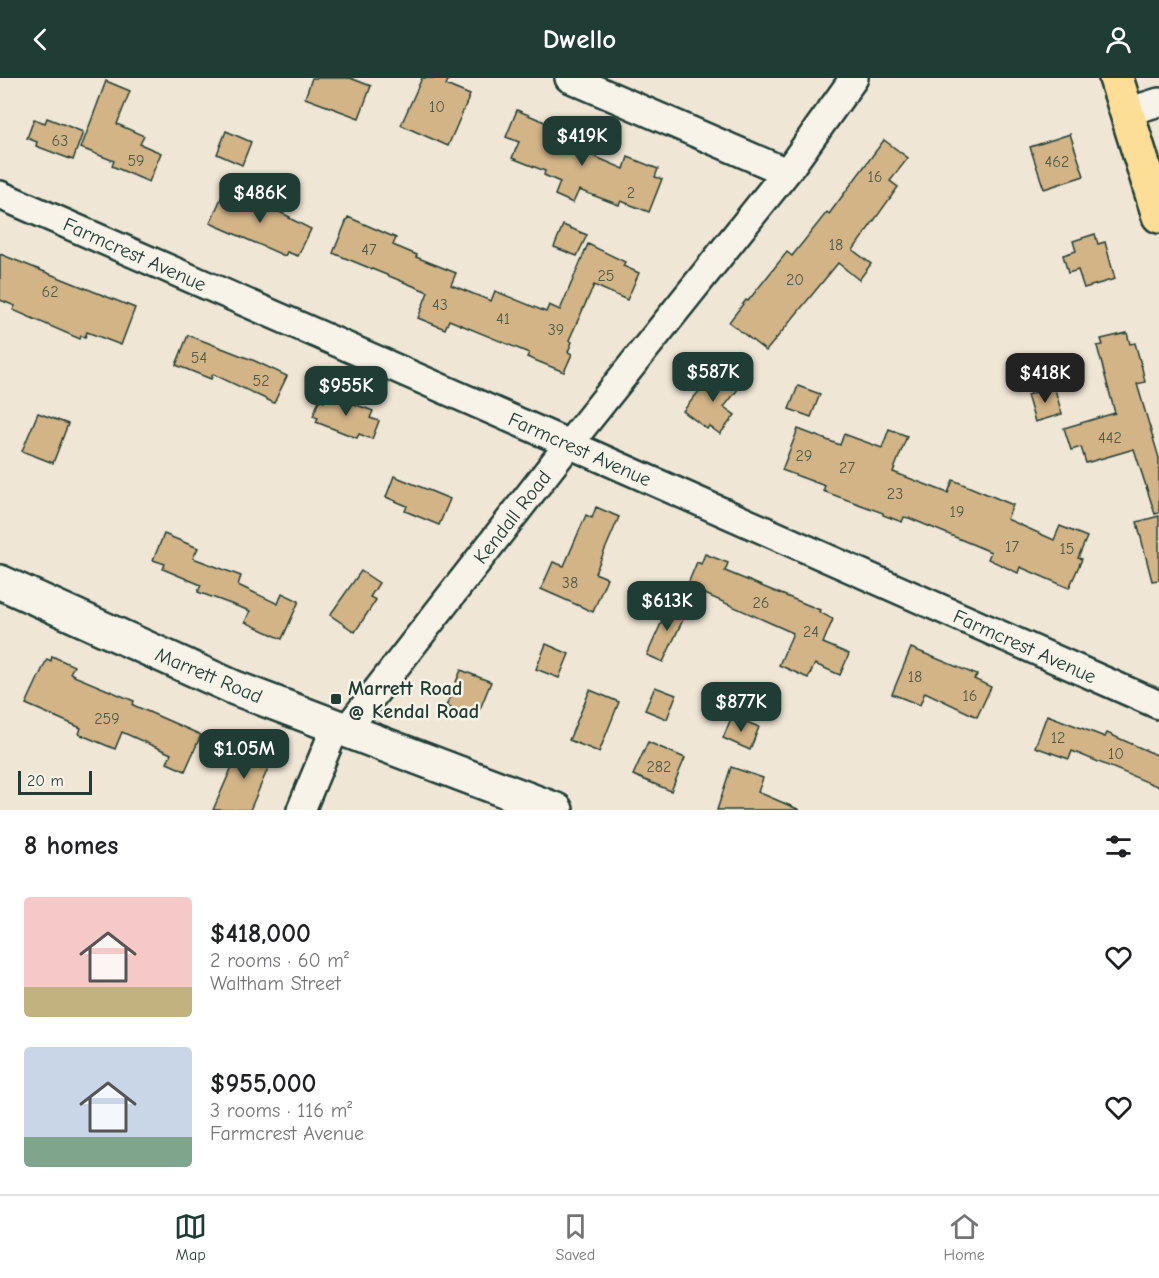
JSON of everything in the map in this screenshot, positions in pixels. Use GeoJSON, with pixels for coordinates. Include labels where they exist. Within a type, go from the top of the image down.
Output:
{"type":"FeatureCollection","features":[{"type":"Feature","properties":{"kind":"main road"},"geometry":{"type":"LineString","coordinates":[[1116,78],[1159,216]]}},
{"type":"Feature","properties":{"kind":"main road","name":"Marrett Road"},"geometry":{"type":"LineString","coordinates":[[0,582],[192,670],[556,810]]}},
{"type":"Feature","properties":{"kind":"street"},"geometry":{"type":"LineString","coordinates":[[569,78],[786,171]]}},
{"type":"Feature","properties":{"kind":"street","name":"Kendall Road"},"geometry":{"type":"LineString","coordinates":[[301,810],[341,728],[786,171],[854,78]]}},
{"type":"Feature","properties":{"kind":"street"},"geometry":{"type":"LineString","coordinates":[[1127,112],[1159,102]]}},
{"type":"Feature","properties":{"kind":"street","name":"Farmcrest Avenue"},"geometry":{"type":"LineString","coordinates":[[0,195],[1159,705]]}},
{"type":"Feature","properties":{"kind":"building"},"geometry":{"type":"Polygon","coordinates":[[[312,78],[350,78],[371,86],[359,118],[305,98],[312,78]]]}},
{"type":"Feature","properties":{"kind":"building"},"geometry":{"type":"Polygon","coordinates":[[[422,78],[449,78],[446,85],[470,95],[448,146],[401,125],[422,78]]]}},
{"type":"Feature","properties":{"kind":"building"},"geometry":{"type":"Polygon","coordinates":[[[106,81],[130,91],[117,124],[144,136],[140,144],[161,153],[149,182],[112,166],[114,161],[81,148],[106,81]]]}},
{"type":"Feature","properties":{"kind":"building"},"geometry":{"type":"Polygon","coordinates":[[[517,110],[549,124],[544,135],[624,169],[628,157],[658,169],[655,177],[662,179],[649,212],[621,201],[619,205],[579,190],[573,203],[555,195],[560,182],[544,175],[545,171],[512,158],[519,142],[506,137],[517,110]]]}},
{"type":"Feature","properties":{"kind":"building"},"geometry":{"type":"Polygon","coordinates":[[[47,118],[83,132],[73,160],[36,146],[37,142],[27,138],[34,119],[45,123],[47,118]]]}},
{"type":"Feature","properties":{"kind":"building"},"geometry":{"type":"Polygon","coordinates":[[[226,131],[251,142],[242,165],[217,154],[226,131]]]}},
{"type":"Feature","properties":{"kind":"building"},"geometry":{"type":"Polygon","coordinates":[[[1070,134],[1084,176],[1044,189],[1030,147],[1070,134]]]}},
{"type":"Feature","properties":{"kind":"building"},"geometry":{"type":"Polygon","coordinates":[[[884,140],[908,158],[890,181],[898,187],[853,250],[871,264],[859,280],[838,263],[766,351],[729,322],[787,252],[792,256],[827,212],[829,214],[884,140]]]}},
{"type":"Feature","properties":{"kind":"building"},"geometry":{"type":"Polygon","coordinates":[[[226,187],[311,229],[298,256],[287,252],[285,256],[210,223],[226,187]]]}},
{"type":"Feature","properties":{"kind":"building"},"geometry":{"type":"Polygon","coordinates":[[[348,217],[396,238],[393,245],[417,255],[416,257],[456,273],[451,285],[491,301],[495,291],[546,312],[549,305],[560,310],[588,244],[625,262],[623,266],[639,273],[627,300],[594,285],[569,340],[572,342],[568,352],[572,354],[564,372],[527,357],[529,353],[449,320],[445,329],[418,318],[428,292],[333,253],[348,217]]]}},
{"type":"Feature","properties":{"kind":"building"},"geometry":{"type":"Polygon","coordinates":[[[563,225],[587,235],[577,256],[554,247],[563,225]]]}},
{"type":"Feature","properties":{"kind":"building"},"geometry":{"type":"Polygon","coordinates":[[[1095,234],[1098,244],[1105,242],[1115,279],[1084,288],[1078,270],[1068,273],[1063,255],[1076,251],[1073,241],[1095,234]]]}},
{"type":"Feature","properties":{"kind":"building"},"geometry":{"type":"Polygon","coordinates":[[[0,254],[135,308],[121,345],[87,332],[85,337],[81,336],[80,339],[13,310],[15,306],[0,300],[0,254]]]}},
{"type":"Feature","properties":{"kind":"building"},"geometry":{"type":"Polygon","coordinates":[[[1127,333],[1130,344],[1135,343],[1142,368],[1145,382],[1137,384],[1159,458],[1159,513],[1155,514],[1134,449],[1086,463],[1081,447],[1071,450],[1064,428],[1115,413],[1097,346],[1103,345],[1101,339],[1127,333]]]}},
{"type":"Feature","properties":{"kind":"building"},"geometry":{"type":"Polygon","coordinates":[[[188,335],[287,376],[274,403],[213,374],[211,379],[176,365],[188,335]]]}},
{"type":"Feature","properties":{"kind":"building"},"geometry":{"type":"Polygon","coordinates":[[[716,370],[739,388],[724,407],[735,415],[720,434],[709,426],[707,429],[683,411],[716,370]]]}},
{"type":"Feature","properties":{"kind":"building"},"geometry":{"type":"Polygon","coordinates":[[[798,386],[820,394],[811,417],[789,409],[798,386]]]}},
{"type":"Feature","properties":{"kind":"building"},"geometry":{"type":"Polygon","coordinates":[[[1054,386],[1062,414],[1035,422],[1027,395],[1054,386]]]}},
{"type":"Feature","properties":{"kind":"building"},"geometry":{"type":"Polygon","coordinates":[[[327,394],[373,411],[370,418],[379,421],[372,439],[359,434],[357,438],[316,422],[318,418],[313,416],[319,400],[324,402],[327,394]]]}},
{"type":"Feature","properties":{"kind":"building"},"geometry":{"type":"Polygon","coordinates":[[[38,413],[68,424],[53,463],[22,451],[38,413]]]}},
{"type":"Feature","properties":{"kind":"building"},"geometry":{"type":"Polygon","coordinates":[[[798,429],[840,445],[844,434],[882,448],[889,429],[907,436],[893,472],[948,493],[953,480],[1013,505],[1007,519],[1054,540],[1060,526],[1087,537],[1078,558],[1082,559],[1069,588],[1020,567],[1018,573],[988,559],[991,552],[909,518],[904,517],[902,522],[883,515],[883,513],[823,491],[825,486],[782,470],[798,429]]]}},
{"type":"Feature","properties":{"kind":"building"},"geometry":{"type":"Polygon","coordinates":[[[394,476],[450,499],[439,525],[405,511],[407,506],[386,497],[394,476]]]}},
{"type":"Feature","properties":{"kind":"building"},"geometry":{"type":"Polygon","coordinates":[[[596,507],[619,517],[595,573],[607,578],[593,612],[541,589],[553,562],[564,566],[586,515],[592,518],[596,507]]]}},
{"type":"Feature","properties":{"kind":"building"},"geometry":{"type":"Polygon","coordinates":[[[1159,516],[1159,580],[1152,581],[1137,522],[1159,516]]]}},
{"type":"Feature","properties":{"kind":"building"},"geometry":{"type":"Polygon","coordinates":[[[164,534],[198,548],[193,558],[241,576],[238,585],[278,604],[282,593],[299,601],[282,639],[245,622],[250,611],[198,592],[201,585],[163,569],[165,564],[153,560],[164,534]]]}},
{"type":"Feature","properties":{"kind":"building"},"geometry":{"type":"Polygon","coordinates":[[[705,554],[728,563],[725,571],[820,610],[819,612],[833,619],[823,643],[849,654],[840,675],[815,664],[808,678],[779,665],[793,633],[687,586],[697,562],[701,564],[705,554]]]}},
{"type":"Feature","properties":{"kind":"building"},"geometry":{"type":"Polygon","coordinates":[[[361,571],[379,583],[370,597],[376,600],[355,632],[330,615],[361,571]]]}},
{"type":"Feature","properties":{"kind":"building"},"geometry":{"type":"Polygon","coordinates":[[[670,603],[687,611],[663,662],[647,655],[670,603]]]}},
{"type":"Feature","properties":{"kind":"building"},"geometry":{"type":"Polygon","coordinates":[[[546,644],[569,654],[559,678],[536,669],[546,644]]]}},
{"type":"Feature","properties":{"kind":"building"},"geometry":{"type":"Polygon","coordinates":[[[911,648],[977,675],[974,679],[991,687],[977,717],[925,692],[920,705],[892,694],[911,648]]]}},
{"type":"Feature","properties":{"kind":"building"},"geometry":{"type":"Polygon","coordinates":[[[52,656],[74,666],[70,673],[74,676],[134,701],[133,705],[201,735],[185,771],[167,763],[171,754],[122,732],[115,749],[79,734],[81,728],[26,704],[47,659],[51,661],[52,656]]]}},
{"type":"Feature","properties":{"kind":"building"},"geometry":{"type":"Polygon","coordinates":[[[461,670],[491,682],[480,709],[470,716],[446,706],[461,670]]]}},
{"type":"Feature","properties":{"kind":"building"},"geometry":{"type":"Polygon","coordinates":[[[655,687],[676,695],[667,719],[645,710],[655,687]]]}},
{"type":"Feature","properties":{"kind":"building"},"geometry":{"type":"Polygon","coordinates":[[[590,690],[619,702],[599,752],[569,740],[590,690]]]}},
{"type":"Feature","properties":{"kind":"building"},"geometry":{"type":"Polygon","coordinates":[[[1047,715],[1105,737],[1107,733],[1159,756],[1159,787],[1072,751],[1069,759],[1035,747],[1047,715]]]}},
{"type":"Feature","properties":{"kind":"building"},"geometry":{"type":"Polygon","coordinates":[[[732,716],[759,727],[750,750],[723,738],[732,716]]]}},
{"type":"Feature","properties":{"kind":"building"},"geometry":{"type":"Polygon","coordinates":[[[648,742],[685,758],[671,791],[633,775],[648,742]]]}},
{"type":"Feature","properties":{"kind":"building"},"geometry":{"type":"Polygon","coordinates":[[[242,744],[273,757],[250,810],[213,810],[242,744]]]}},
{"type":"Feature","properties":{"kind":"building"},"geometry":{"type":"Polygon","coordinates":[[[731,767],[763,778],[758,792],[800,810],[717,810],[731,767]]]}},
{"type":"Feature","properties":{"kind":"place","name":"Marrett Road @ Kendal Road"},"geometry":{"type":"Point","coordinates":[336,699]}}]}
